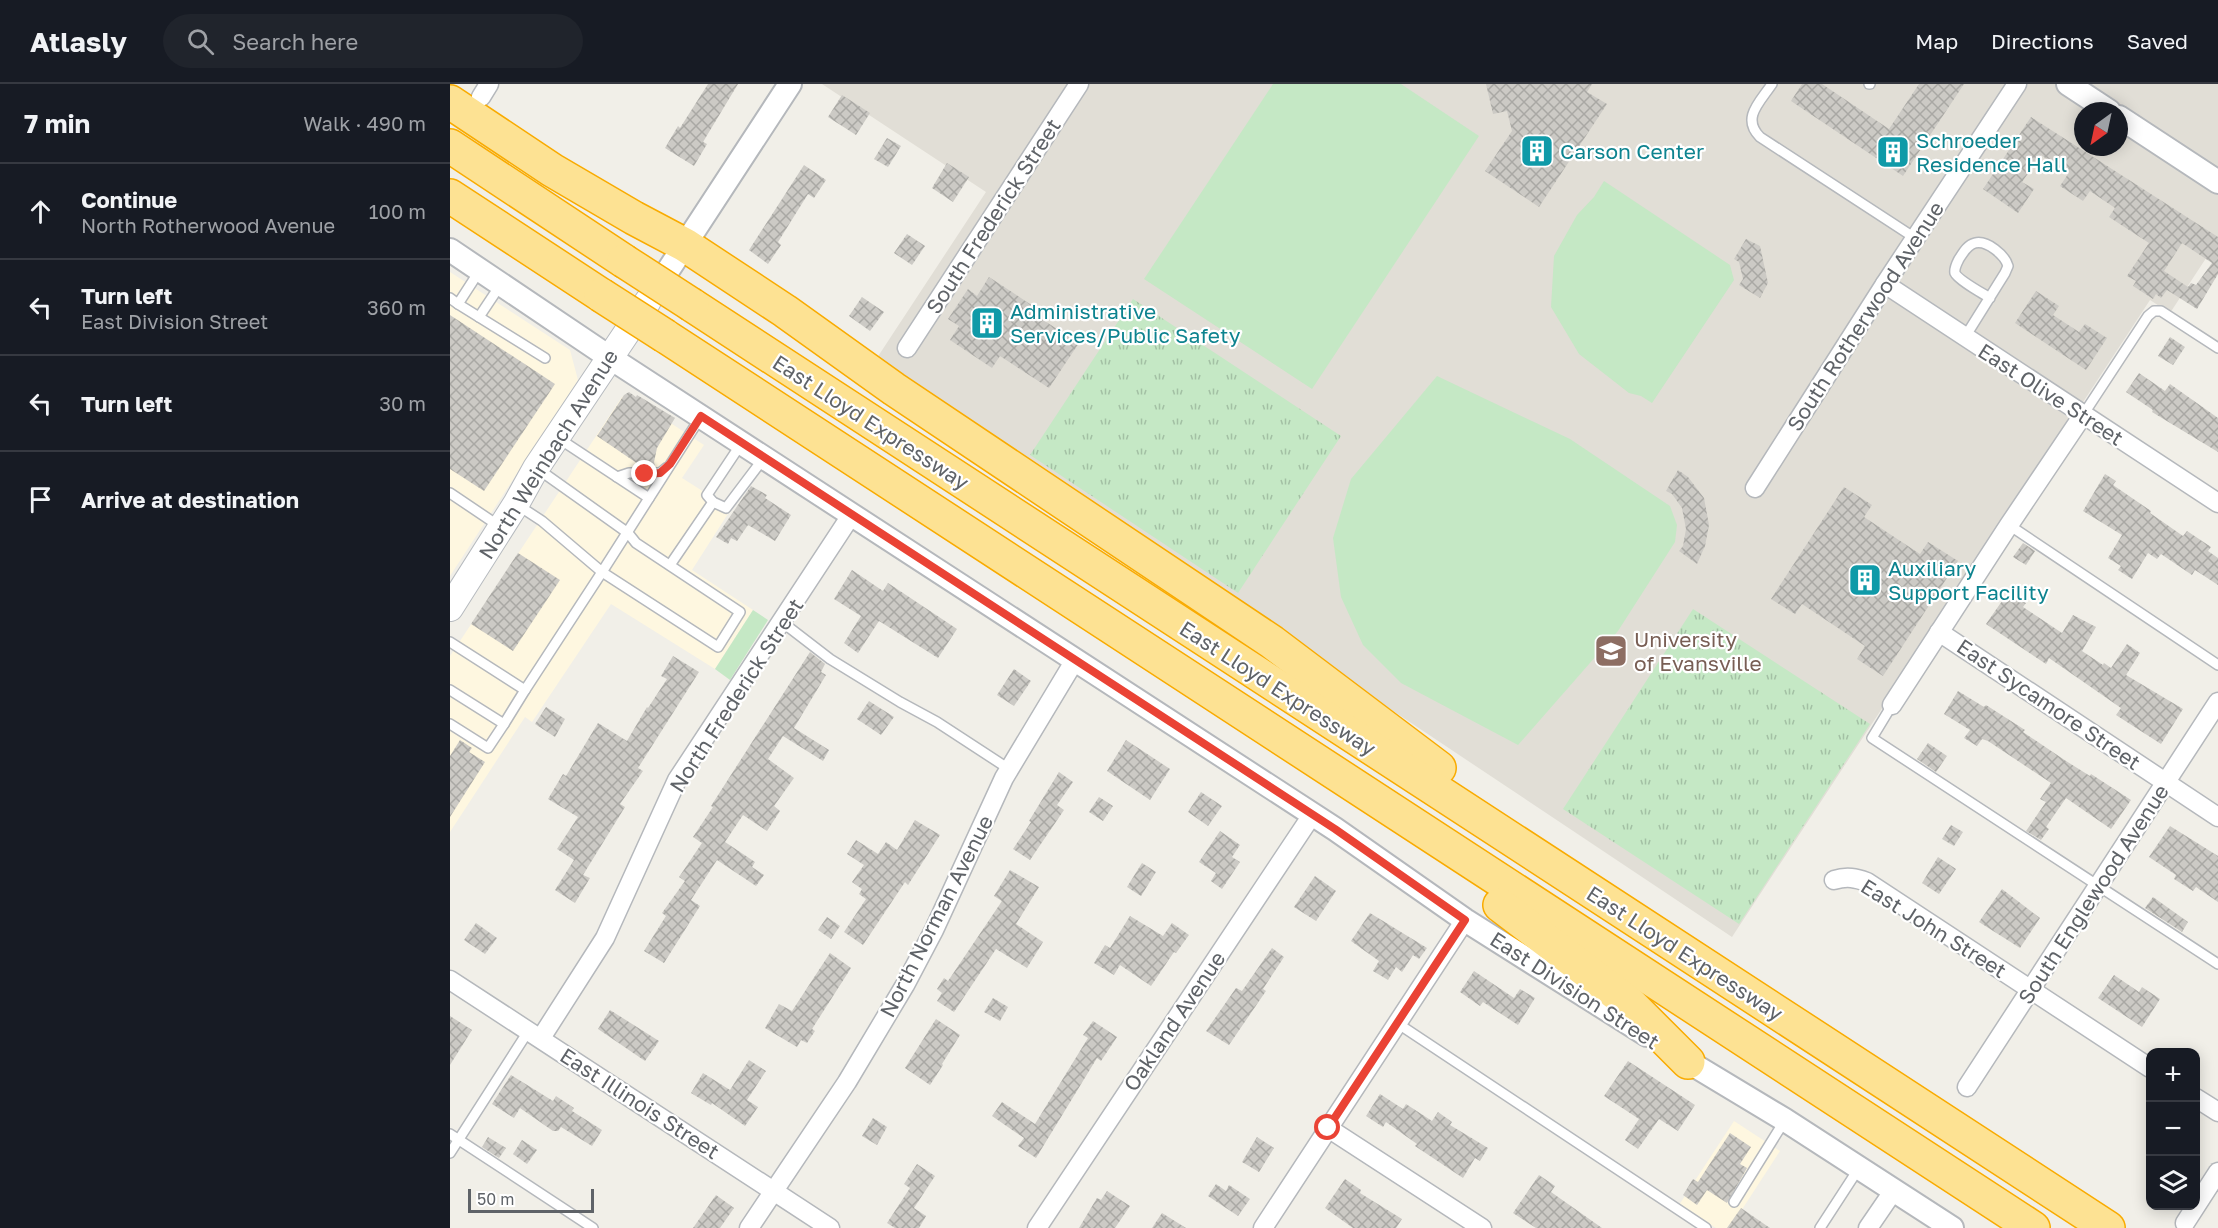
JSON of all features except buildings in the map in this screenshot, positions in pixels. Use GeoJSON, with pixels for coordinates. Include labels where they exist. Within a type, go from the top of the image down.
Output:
{"type":"FeatureCollection","features":[{"type":"Feature","properties":{"kind":"highway"},"geometry":{"type":"LineString","coordinates":[[474,94],[552,170],[634,218],[685,244],[785,311],[894,389],[1272,642],[1452,778],[1599,897]]}},
{"type":"Feature","properties":{"kind":"highway","name":"East Lloyd Expressway"},"geometry":{"type":"LineString","coordinates":[[450,146],[2108,1228]]}},
{"type":"Feature","properties":{"kind":"highway","name":"East Lloyd Expressway"},"geometry":{"type":"LineString","coordinates":[[450,196],[2033,1228]]}},
{"type":"Feature","properties":{"kind":"highway"},"geometry":{"type":"LineString","coordinates":[[1382,804],[1491,898],[1630,1004],[1688,1062]]}},
{"type":"Feature","properties":{"kind":"main road","name":"North Weinbach Avenue"},"geometry":{"type":"LineString","coordinates":[[450,608],[516,504],[536,468],[648,301]]}},
{"type":"Feature","properties":{"kind":"street"},"geometry":{"type":"LineString","coordinates":[[648,301],[790,84]]}},
{"type":"Feature","properties":{"kind":"street","name":"South Frederick Street"},"geometry":{"type":"LineString","coordinates":[[908,348],[1079,84]]}},
{"type":"Feature","properties":{"kind":"street","name":"South Rotherwood Avenue"},"geometry":{"type":"LineString","coordinates":[[1755,488],[1885,284],[2017,84]]}},
{"type":"Feature","properties":{"kind":"street"},"geometry":{"type":"LineString","coordinates":[[2068,84],[2095,102]]}},
{"type":"Feature","properties":{"kind":"street"},"geometry":{"type":"LineString","coordinates":[[2128,123],[2218,182]]}},
{"type":"Feature","properties":{"kind":"street","name":"East Division Street"},"geometry":{"type":"LineString","coordinates":[[450,250],[609,357],[1312,815],[1465,920],[1688,1062],[1785,1120],[1952,1228]]}},
{"type":"Feature","properties":{"kind":"street","name":"East Olive Street"},"geometry":{"type":"LineString","coordinates":[[1885,284],[2218,504]]}},
{"type":"Feature","properties":{"kind":"street"},"geometry":{"type":"LineString","coordinates":[[1892,705],[2083,416]]}},
{"type":"Feature","properties":{"kind":"street","name":"North Frederick Street"},"geometry":{"type":"LineString","coordinates":[[535,1034],[602,944],[677,780],[852,514]]}},
{"type":"Feature","properties":{"kind":"street","name":"East Sycamore Street"},"geometry":{"type":"LineString","coordinates":[[1939,632],[2218,817]]}},
{"type":"Feature","properties":{"kind":"street","name":"North Norman Avenue"},"geometry":{"type":"LineString","coordinates":[[750,1228],[847,1082],[905,985],[934,930],[1009,769],[1075,660]]}},
{"type":"Feature","properties":{"kind":"street","name":"South Englewood Avenue"},"geometry":{"type":"LineString","coordinates":[[1967,1087],[2218,702]]}},
{"type":"Feature","properties":{"kind":"street","name":"Oakland Avenue"},"geometry":{"type":"LineString","coordinates":[[1037,1228],[1312,815]]}},
{"type":"Feature","properties":{"kind":"street","name":"East John Street"},"geometry":{"type":"LineString","coordinates":[[1834,880],[1842,877],[1867,882],[2146,1065]]}},
{"type":"Feature","properties":{"kind":"street"},"geometry":{"type":"LineString","coordinates":[[1263,1228],[1465,920]]}},
{"type":"Feature","properties":{"kind":"street","name":"East Illinois Street"},"geometry":{"type":"LineString","coordinates":[[450,980],[830,1228]]}},
{"type":"Feature","properties":{"kind":"street"},"geometry":{"type":"LineString","coordinates":[[2200,1101],[2218,1112]]}},
{"type":"Feature","properties":{"kind":"street"},"geometry":{"type":"LineString","coordinates":[[1328,1128],[1482,1228]]}},
{"type":"Feature","properties":{"kind":"street"},"geometry":{"type":"LineString","coordinates":[[2185,1223],[2218,1172]]}},
{"type":"Feature","properties":{"kind":"street"},"geometry":{"type":"LineString","coordinates":[[1868,1228],[1894,1190]]}},
{"type":"Feature","properties":{"kind":"lane"},"geometry":{"type":"LineString","coordinates":[[1772,84],[1752,114],[1753,130],[1760,137],[1915,238]]}},
{"type":"Feature","properties":{"kind":"lane"},"geometry":{"type":"LineString","coordinates":[[1965,337],[1990,298],[2008,266],[2002,255],[1983,243],[1976,242],[1966,249],[1956,265],[1955,272],[1959,278],[1990,298]]}},
{"type":"Feature","properties":{"kind":"lane"},"geometry":{"type":"LineString","coordinates":[[480,270],[454,301],[544,358]]}},
{"type":"Feature","properties":{"kind":"lane"},"geometry":{"type":"LineString","coordinates":[[479,317],[501,284]]}},
{"type":"Feature","properties":{"kind":"lane"},"geometry":{"type":"LineString","coordinates":[[2083,416],[2148,316],[2154,311],[2161,311],[2218,348]]}},
{"type":"Feature","properties":{"kind":"lane"},"geometry":{"type":"LineString","coordinates":[[450,724],[488,748],[701,416]]}},
{"type":"Feature","properties":{"kind":"lane"},"geometry":{"type":"LineString","coordinates":[[556,437],[649,498]]}},
{"type":"Feature","properties":{"kind":"lane"},"geometry":{"type":"LineString","coordinates":[[742,443],[707,495],[713,502],[726,508],[764,457]]}},
{"type":"Feature","properties":{"kind":"lane"},"geometry":{"type":"LineString","coordinates":[[617,477],[629,473],[660,473],[670,464]]}},
{"type":"Feature","properties":{"kind":"lane"},"geometry":{"type":"LineString","coordinates":[[516,504],[542,521],[602,572],[718,647],[740,612],[636,543],[628,533],[536,468]]}},
{"type":"Feature","properties":{"kind":"lane"},"geometry":{"type":"LineString","coordinates":[[450,493],[501,527]]}},
{"type":"Feature","properties":{"kind":"lane"},"geometry":{"type":"LineString","coordinates":[[669,565],[713,502]]}},
{"type":"Feature","properties":{"kind":"lane"},"geometry":{"type":"LineString","coordinates":[[2009,525],[2218,665]]}},
{"type":"Feature","properties":{"kind":"lane"},"geometry":{"type":"LineString","coordinates":[[782,622],[830,659],[937,722],[1009,769]]}},
{"type":"Feature","properties":{"kind":"lane"},"geometry":{"type":"LineString","coordinates":[[450,642],[525,690]]}},
{"type":"Feature","properties":{"kind":"lane"},"geometry":{"type":"LineString","coordinates":[[450,690],[504,724]]}},
{"type":"Feature","properties":{"kind":"lane"},"geometry":{"type":"LineString","coordinates":[[1892,705],[1872,738],[2218,964]]}},
{"type":"Feature","properties":{"kind":"lane"},"geometry":{"type":"LineString","coordinates":[[1397,1023],[1706,1228]]}},
{"type":"Feature","properties":{"kind":"lane"},"geometry":{"type":"LineString","coordinates":[[450,1153],[535,1034]]}},
{"type":"Feature","properties":{"kind":"lane"},"geometry":{"type":"LineString","coordinates":[[1734,1202],[1785,1120]]}},
{"type":"Feature","properties":{"kind":"lane"},"geometry":{"type":"LineString","coordinates":[[450,1134],[593,1228]]}},
{"type":"Feature","properties":{"kind":"lane"},"geometry":{"type":"LineString","coordinates":[[1820,1228],[1859,1168]]}},
{"type":"Feature","properties":{"kind":"shaded area","name":"University of Evansville"},"geometry":{"type":"Polygon","coordinates":[[[822,84],[2218,84],[2218,240],[2170,313],[2150,300],[1732,937],[873,364],[986,192],[822,84]]]}},
{"type":"Feature","properties":{"kind":"shaded area"},"geometry":{"type":"Polygon","coordinates":[[[450,272],[570,350],[578,380],[450,576],[450,272]]]}},
{"type":"Feature","properties":{"kind":"shaded area"},"geometry":{"type":"Polygon","coordinates":[[[628,395],[704,445],[682,478],[731,509],[692,570],[753,610],[715,669],[611,604],[532,722],[525,717],[450,832],[450,656],[622,397],[628,395]]]}},
{"type":"Feature","properties":{"kind":"shaded area"},"geometry":{"type":"Polygon","coordinates":[[[1734,1121],[1780,1151],[1730,1228],[1716,1228],[1679,1205],[1734,1121]]]}},
{"type":"Feature","properties":{"kind":"green space"},"geometry":{"type":"Polygon","coordinates":[[[1273,84],[1401,84],[1479,136],[1312,389],[1144,279],[1273,84]]]}},
{"type":"Feature","properties":{"kind":"green space"},"geometry":{"type":"Polygon","coordinates":[[[1604,181],[1730,265],[1734,280],[1652,403],[1641,396],[1629,393],[1579,354],[1551,307],[1554,256],[1577,215],[1594,197],[1604,181]]]}},
{"type":"Feature","properties":{"kind":"green space"},"geometry":{"type":"Polygon","coordinates":[[[1133,299],[1341,436],[1238,593],[1030,455],[1133,299]]]}},
{"type":"Feature","properties":{"kind":"green space"},"geometry":{"type":"Polygon","coordinates":[[[1437,376],[1570,439],[1670,506],[1677,525],[1675,542],[1618,631],[1518,745],[1401,683],[1363,645],[1341,597],[1333,538],[1351,479],[1437,376]]]}},
{"type":"Feature","properties":{"kind":"green space"},"geometry":{"type":"Polygon","coordinates":[[[1693,609],[1870,724],[1739,924],[1563,809],[1693,609]]]}},
{"type":"Feature","properties":{"kind":"green space"},"geometry":{"type":"Polygon","coordinates":[[[753,610],[768,620],[730,680],[715,669],[753,610]]]}},
{"type":"Feature","properties":{"kind":"place","name":"Carson Center"},"geometry":{"type":"Point","coordinates":[1537,151]}},
{"type":"Feature","properties":{"kind":"place","name":"Schroeder Residence Hall"},"geometry":{"type":"Point","coordinates":[1893,152]}},
{"type":"Feature","properties":{"kind":"place","name":"Administrative Services/Public Safety"},"geometry":{"type":"Point","coordinates":[987,323]}},
{"type":"Feature","properties":{"kind":"place","name":"Auxiliary Support Facility"},"geometry":{"type":"Point","coordinates":[1865,580]}},
{"type":"Feature","properties":{"kind":"place","name":"University of Evansville"},"geometry":{"type":"Point","coordinates":[1611,651]}},
{"type":"Feature","properties":{"kind":"route"},"geometry":{"type":"LineString","coordinates":[[645,474],[660,473],[670,464],[701,416],[1335,829],[1465,920],[1328,1128]]}}]}
